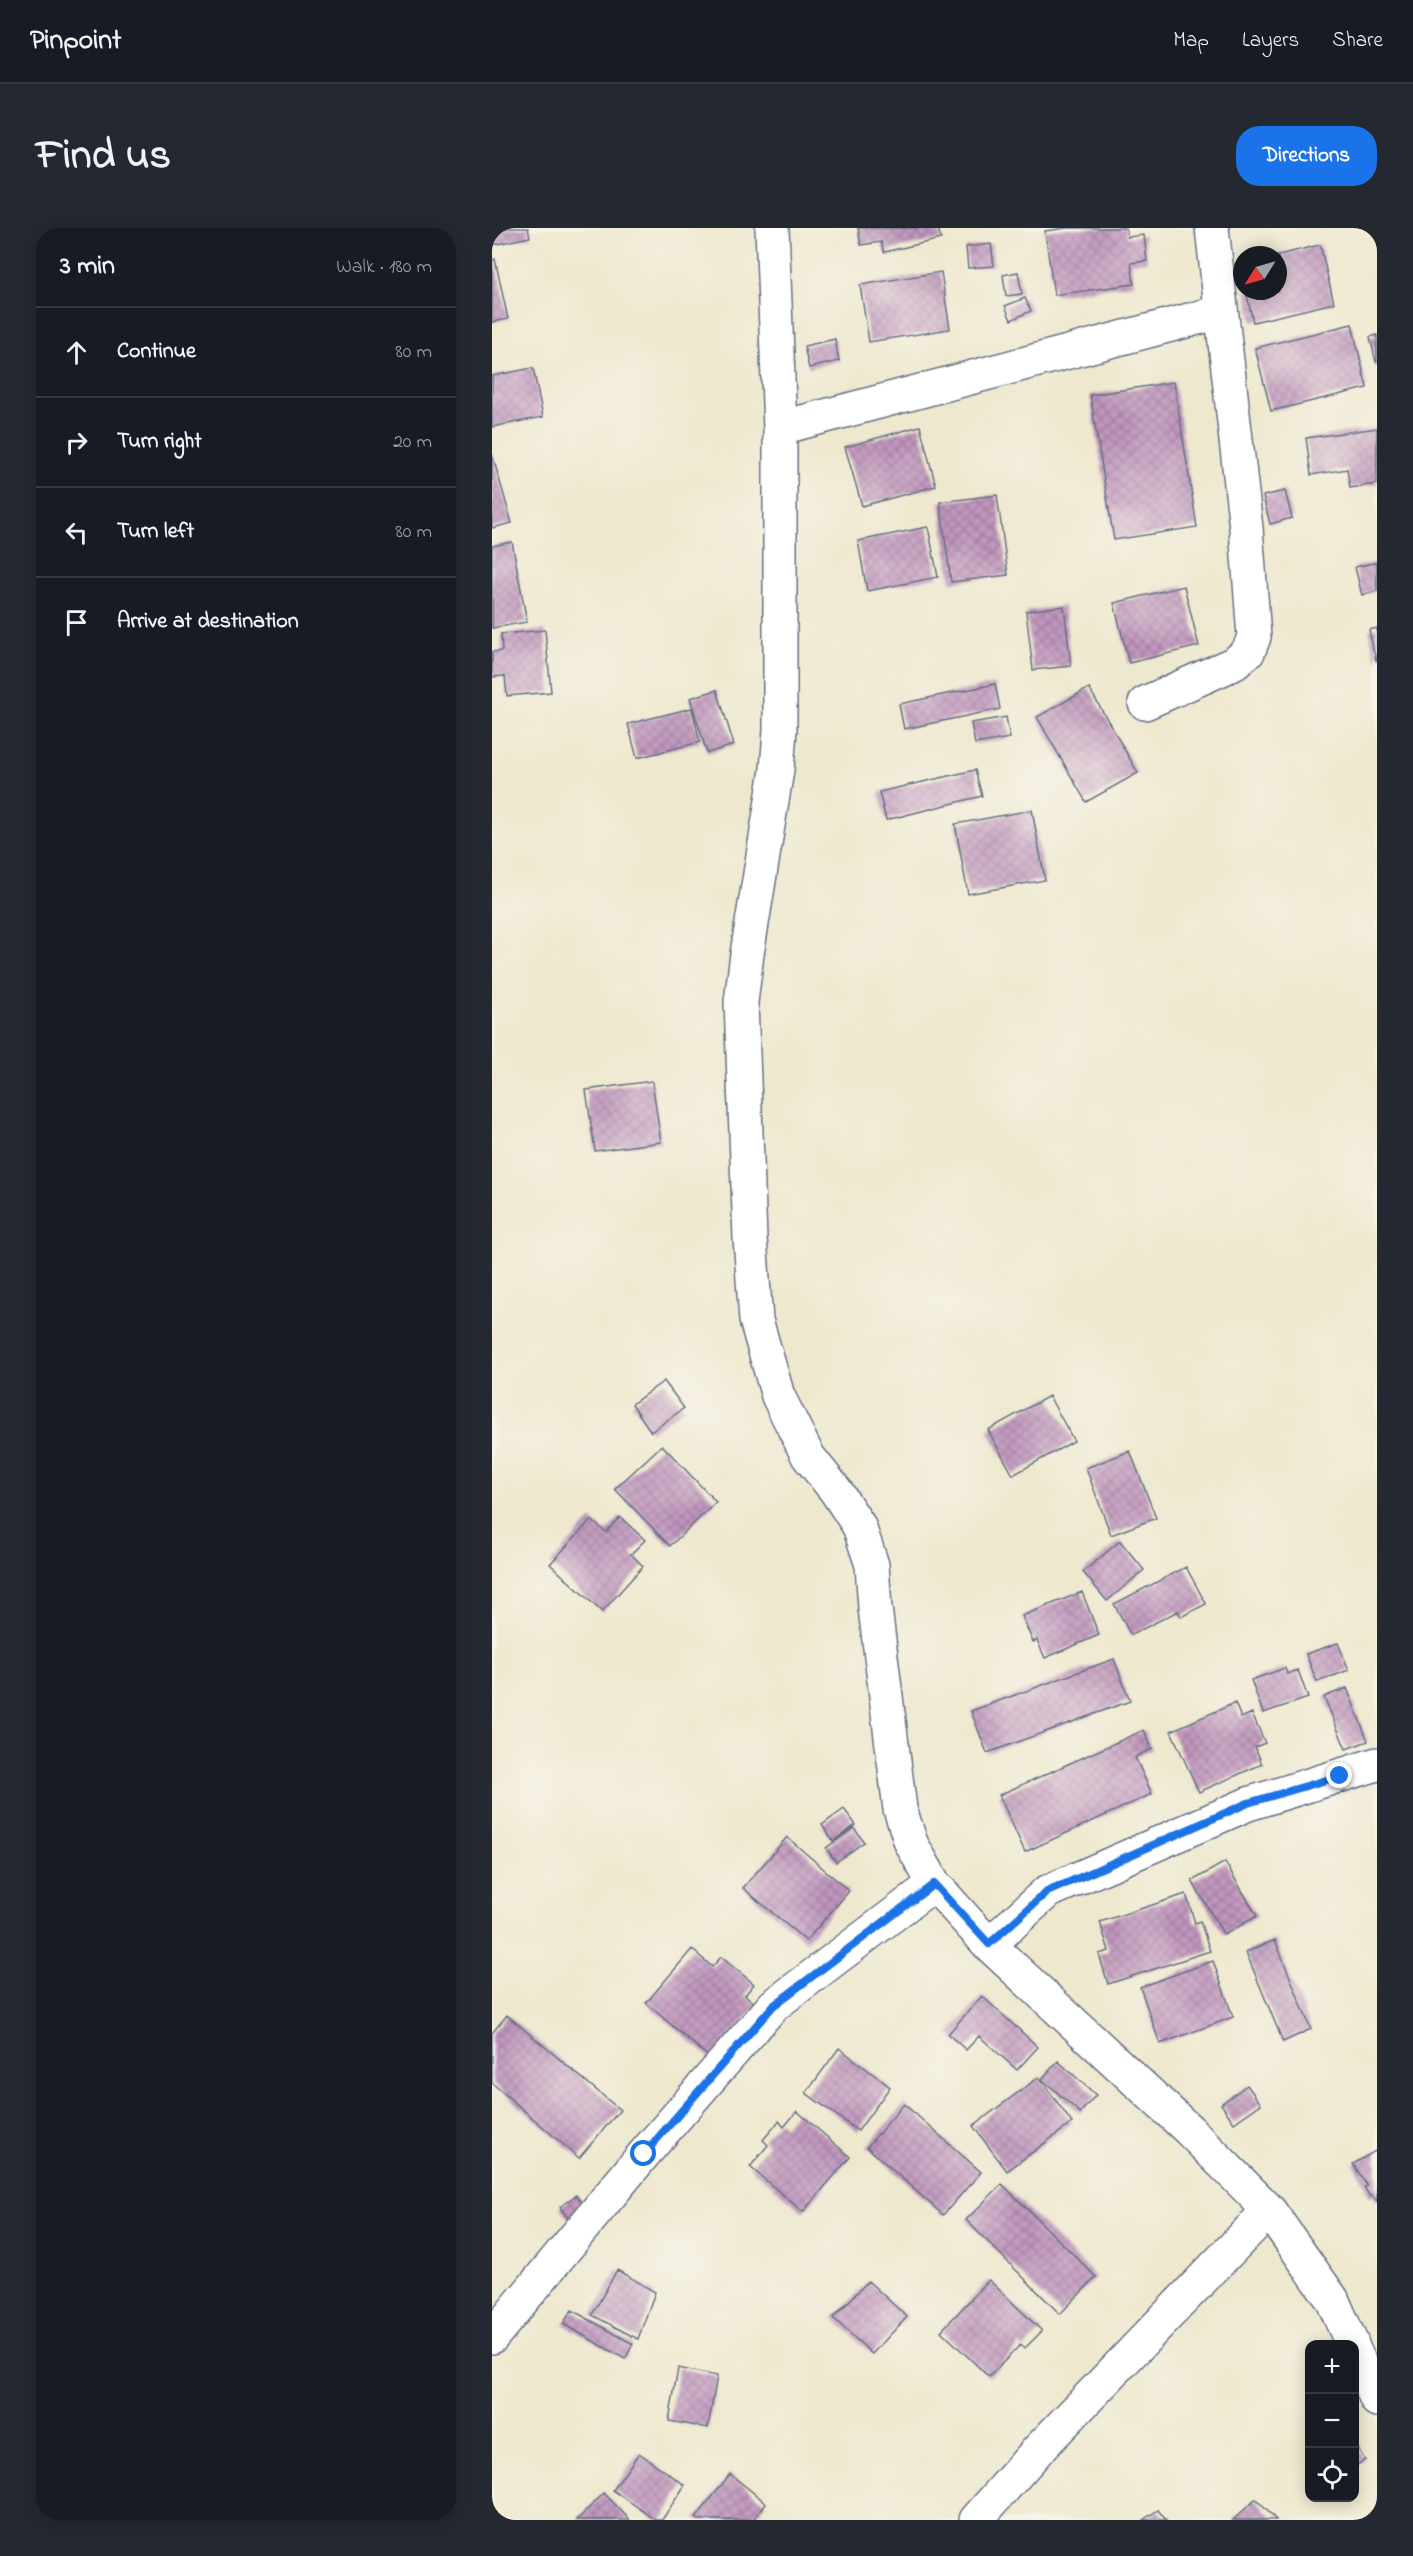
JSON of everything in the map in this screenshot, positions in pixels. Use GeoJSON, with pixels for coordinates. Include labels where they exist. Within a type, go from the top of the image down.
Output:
{"type":"FeatureCollection","features":[{"type":"Feature","properties":{"kind":"street"},"geometry":{"type":"LineString","coordinates":[[772,228],[780,428],[780,730],[777,770],[741,1002],[750,1238],[756,1320],[778,1396],[808,1456],[836,1491],[859,1526],[872,1565],[875,1608],[900,1809],[911,1843],[934,1884],[989,1944],[1189,2130],[1269,2210],[1332,2299],[1350,2340]]}},
{"type":"Feature","properties":{"kind":"street"},"geometry":{"type":"LineString","coordinates":[[1146,703],[1235,663],[1248,652],[1254,637],[1246,528],[1212,228]]}},
{"type":"Feature","properties":{"kind":"street"},"geometry":{"type":"LineString","coordinates":[[780,428],[1220,312]]}},
{"type":"Feature","properties":{"kind":"street"},"geometry":{"type":"LineString","coordinates":[[989,1944],[1047,1892],[1248,1803],[1377,1764]]}},
{"type":"Feature","properties":{"kind":"street"},"geometry":{"type":"LineString","coordinates":[[492,2337],[644,2154],[773,2006],[934,1884]]}},
{"type":"Feature","properties":{"kind":"street"},"geometry":{"type":"LineString","coordinates":[[976,2520],[1037,2451],[1269,2210]]}},
{"type":"Feature","properties":{"kind":"street"},"geometry":{"type":"LineString","coordinates":[[1359,2361],[1377,2400]]}},
{"type":"Feature","properties":{"kind":"building"},"geometry":{"type":"Polygon","coordinates":[[[492,228],[528,228],[530,237],[492,245],[492,228]]]}},
{"type":"Feature","properties":{"kind":"building"},"geometry":{"type":"Polygon","coordinates":[[[858,228],[938,228],[941,239],[884,252],[881,242],[861,245],[858,228]]]}},
{"type":"Feature","properties":{"kind":"building"},"geometry":{"type":"Polygon","coordinates":[[[1067,228],[1126,228],[1127,237],[1144,235],[1147,261],[1131,263],[1134,284],[1054,295],[1045,231],[1067,228]]]}},
{"type":"Feature","properties":{"kind":"building"},"geometry":{"type":"Polygon","coordinates":[[[991,244],[994,266],[968,268],[966,247],[991,244]]]}},
{"type":"Feature","properties":{"kind":"building"},"geometry":{"type":"Polygon","coordinates":[[[1320,245],[1334,303],[1253,322],[1248,300],[1287,300],[1287,253],[1320,245]]]}},
{"type":"Feature","properties":{"kind":"building"},"geometry":{"type":"Polygon","coordinates":[[[495,259],[508,319],[492,322],[492,260],[495,259]]]}},
{"type":"Feature","properties":{"kind":"building"},"geometry":{"type":"Polygon","coordinates":[[[941,272],[950,329],[869,342],[860,285],[941,272]]]}},
{"type":"Feature","properties":{"kind":"building"},"geometry":{"type":"Polygon","coordinates":[[[1018,272],[1022,294],[1006,296],[1003,275],[1018,272]]]}},
{"type":"Feature","properties":{"kind":"building"},"geometry":{"type":"Polygon","coordinates":[[[1025,298],[1031,311],[1011,320],[1005,306],[1025,298]]]}},
{"type":"Feature","properties":{"kind":"building"},"geometry":{"type":"Polygon","coordinates":[[[1352,324],[1367,388],[1271,411],[1255,348],[1352,324]]]}},
{"type":"Feature","properties":{"kind":"building"},"geometry":{"type":"Polygon","coordinates":[[[1377,335],[1377,362],[1376,362],[1370,337],[1377,335]]]}},
{"type":"Feature","properties":{"kind":"building"},"geometry":{"type":"Polygon","coordinates":[[[835,339],[839,361],[809,368],[804,346],[835,339]]]}},
{"type":"Feature","properties":{"kind":"building"},"geometry":{"type":"Polygon","coordinates":[[[533,368],[543,417],[492,427],[492,376],[533,368]]]}},
{"type":"Feature","properties":{"kind":"building"},"geometry":{"type":"Polygon","coordinates":[[[1174,382],[1197,527],[1114,540],[1090,395],[1174,382]]]}},
{"type":"Feature","properties":{"kind":"building"},"geometry":{"type":"Polygon","coordinates":[[[920,426],[936,486],[862,506],[845,447],[920,426]]]}},
{"type":"Feature","properties":{"kind":"building"},"geometry":{"type":"Polygon","coordinates":[[[1377,428],[1377,484],[1350,488],[1347,469],[1311,475],[1306,438],[1377,428]]]}},
{"type":"Feature","properties":{"kind":"building"},"geometry":{"type":"Polygon","coordinates":[[[492,454],[512,523],[492,528],[492,454]]]}},
{"type":"Feature","properties":{"kind":"building"},"geometry":{"type":"Polygon","coordinates":[[[1285,491],[1292,518],[1270,524],[1263,496],[1285,491]]]}},
{"type":"Feature","properties":{"kind":"building"},"geometry":{"type":"Polygon","coordinates":[[[997,495],[1008,575],[951,582],[940,502],[997,495]]]}},
{"type":"Feature","properties":{"kind":"building"},"geometry":{"type":"Polygon","coordinates":[[[928,527],[938,577],[867,591],[858,541],[928,527]]]}},
{"type":"Feature","properties":{"kind":"building"},"geometry":{"type":"Polygon","coordinates":[[[512,542],[527,622],[492,628],[492,546],[512,542]]]}},
{"type":"Feature","properties":{"kind":"building"},"geometry":{"type":"Polygon","coordinates":[[[1377,562],[1377,591],[1362,595],[1355,567],[1377,562]]]}},
{"type":"Feature","properties":{"kind":"building"},"geometry":{"type":"Polygon","coordinates":[[[1184,586],[1199,646],[1129,663],[1114,603],[1184,586]]]}},
{"type":"Feature","properties":{"kind":"building"},"geometry":{"type":"Polygon","coordinates":[[[1064,606],[1071,666],[1033,670],[1026,611],[1064,606]]]}},
{"type":"Feature","properties":{"kind":"building"},"geometry":{"type":"Polygon","coordinates":[[[1377,628],[1377,661],[1376,661],[1369,630],[1377,628]]]}},
{"type":"Feature","properties":{"kind":"building"},"geometry":{"type":"Polygon","coordinates":[[[545,630],[551,692],[507,696],[505,676],[492,677],[492,652],[502,651],[501,634],[545,630]]]}},
{"type":"Feature","properties":{"kind":"building"},"geometry":{"type":"Polygon","coordinates":[[[995,684],[1000,709],[904,729],[899,704],[995,684]]]}},
{"type":"Feature","properties":{"kind":"building"},"geometry":{"type":"Polygon","coordinates":[[[1089,688],[1138,773],[1086,802],[1037,717],[1089,688]]]}},
{"type":"Feature","properties":{"kind":"building"},"geometry":{"type":"Polygon","coordinates":[[[717,690],[734,745],[707,753],[690,698],[717,690]]]}},
{"type":"Feature","properties":{"kind":"building"},"geometry":{"type":"Polygon","coordinates":[[[692,708],[700,742],[637,758],[628,724],[692,708]]]}},
{"type":"Feature","properties":{"kind":"building"},"geometry":{"type":"Polygon","coordinates":[[[1006,717],[1010,738],[975,744],[971,723],[1006,717]]]}},
{"type":"Feature","properties":{"kind":"building"},"geometry":{"type":"Polygon","coordinates":[[[975,770],[982,796],[886,820],[879,792],[975,770]]]}},
{"type":"Feature","properties":{"kind":"building"},"geometry":{"type":"Polygon","coordinates":[[[1032,810],[1045,880],[968,894],[955,824],[1032,810]]]}},
{"type":"Feature","properties":{"kind":"building"},"geometry":{"type":"Polygon","coordinates":[[[652,1081],[661,1142],[595,1151],[586,1090],[652,1081]]]}},
{"type":"Feature","properties":{"kind":"building"},"geometry":{"type":"Polygon","coordinates":[[[664,1381],[684,1408],[651,1432],[632,1404],[664,1381]]]}},
{"type":"Feature","properties":{"kind":"building"},"geometry":{"type":"Polygon","coordinates":[[[1049,1396],[1074,1441],[1013,1475],[988,1430],[1049,1396]]]}},
{"type":"Feature","properties":{"kind":"building"},"geometry":{"type":"Polygon","coordinates":[[[662,1445],[716,1502],[670,1546],[615,1489],[662,1445]]]}},
{"type":"Feature","properties":{"kind":"building"},"geometry":{"type":"Polygon","coordinates":[[[1130,1451],[1156,1518],[1111,1535],[1086,1468],[1130,1451]]]}},
{"type":"Feature","properties":{"kind":"building"},"geometry":{"type":"Polygon","coordinates":[[[620,1517],[645,1540],[631,1554],[643,1566],[602,1612],[550,1564],[591,1520],[606,1532],[620,1517]]]}},
{"type":"Feature","properties":{"kind":"building"},"geometry":{"type":"Polygon","coordinates":[[[1120,1541],[1144,1570],[1107,1601],[1083,1572],[1120,1541]]]}},
{"type":"Feature","properties":{"kind":"building"},"geometry":{"type":"Polygon","coordinates":[[[1186,1567],[1206,1604],[1181,1617],[1178,1611],[1131,1635],[1114,1604],[1186,1567]]]}},
{"type":"Feature","properties":{"kind":"building"},"geometry":{"type":"Polygon","coordinates":[[[1082,1592],[1099,1635],[1045,1658],[1037,1640],[1033,1642],[1022,1616],[1082,1592]]]}},
{"type":"Feature","properties":{"kind":"building"},"geometry":{"type":"Polygon","coordinates":[[[1338,1643],[1349,1670],[1317,1682],[1306,1654],[1338,1643]]]}},
{"type":"Feature","properties":{"kind":"building"},"geometry":{"type":"Polygon","coordinates":[[[1114,1659],[1130,1701],[987,1753],[971,1711],[1114,1659]]]}},
{"type":"Feature","properties":{"kind":"building"},"geometry":{"type":"Polygon","coordinates":[[[1285,1668],[1287,1674],[1298,1670],[1308,1698],[1263,1713],[1251,1680],[1285,1668]]]}},
{"type":"Feature","properties":{"kind":"building"},"geometry":{"type":"Polygon","coordinates":[[[1347,1688],[1368,1741],[1346,1749],[1324,1697],[1347,1688]]]}},
{"type":"Feature","properties":{"kind":"building"},"geometry":{"type":"Polygon","coordinates":[[[1235,1703],[1241,1718],[1252,1713],[1265,1743],[1255,1747],[1262,1764],[1199,1792],[1171,1731],[1235,1703]]]}},
{"type":"Feature","properties":{"kind":"building"},"geometry":{"type":"Polygon","coordinates":[[[1144,1730],[1152,1749],[1135,1757],[1152,1794],[1025,1852],[999,1795],[1144,1730]]]}},
{"type":"Feature","properties":{"kind":"building"},"geometry":{"type":"Polygon","coordinates":[[[844,1809],[856,1825],[833,1841],[822,1825],[844,1809]]]}},
{"type":"Feature","properties":{"kind":"building"},"geometry":{"type":"Polygon","coordinates":[[[854,1828],[864,1842],[836,1862],[826,1848],[854,1828]]]}},
{"type":"Feature","properties":{"kind":"building"},"geometry":{"type":"Polygon","coordinates":[[[787,1837],[849,1891],[806,1941],[743,1888],[787,1837]]]}},
{"type":"Feature","properties":{"kind":"building"},"geometry":{"type":"Polygon","coordinates":[[[1225,1862],[1257,1916],[1224,1935],[1192,1881],[1225,1862]]]}},
{"type":"Feature","properties":{"kind":"building"},"geometry":{"type":"Polygon","coordinates":[[[1186,1894],[1195,1923],[1200,1921],[1210,1951],[1108,1984],[1099,1954],[1109,1951],[1100,1922],[1186,1894]]]}},
{"type":"Feature","properties":{"kind":"building"},"geometry":{"type":"Polygon","coordinates":[[[1275,1940],[1311,2029],[1283,2042],[1246,1952],[1275,1940]]]}},
{"type":"Feature","properties":{"kind":"building"},"geometry":{"type":"Polygon","coordinates":[[[692,1949],[712,1967],[721,1957],[754,1984],[745,1995],[757,2005],[711,2059],[646,2003],[692,1949]]]}},
{"type":"Feature","properties":{"kind":"building"},"geometry":{"type":"Polygon","coordinates":[[[1213,1961],[1233,2017],[1160,2044],[1140,1987],[1213,1961]]]}},
{"type":"Feature","properties":{"kind":"building"},"geometry":{"type":"Polygon","coordinates":[[[982,1996],[1038,2047],[1017,2070],[979,2036],[966,2050],[948,2034],[982,1996]]]}},
{"type":"Feature","properties":{"kind":"building"},"geometry":{"type":"Polygon","coordinates":[[[507,2015],[620,2110],[579,2158],[492,2083],[492,2033],[507,2015]]]}},
{"type":"Feature","properties":{"kind":"building"},"geometry":{"type":"Polygon","coordinates":[[[839,2048],[890,2087],[858,2131],[806,2093],[839,2048]]]}},
{"type":"Feature","properties":{"kind":"building"},"geometry":{"type":"Polygon","coordinates":[[[1058,2061],[1096,2095],[1080,2113],[1042,2079],[1058,2061]]]}},
{"type":"Feature","properties":{"kind":"building"},"geometry":{"type":"Polygon","coordinates":[[[1039,2077],[1072,2123],[1007,2171],[973,2126],[1039,2077]]]}},
{"type":"Feature","properties":{"kind":"building"},"geometry":{"type":"Polygon","coordinates":[[[1247,2085],[1261,2104],[1234,2123],[1221,2104],[1247,2085]]]}},
{"type":"Feature","properties":{"kind":"building"},"geometry":{"type":"Polygon","coordinates":[[[904,2104],[981,2172],[943,2215],[867,2147],[904,2104]]]}},
{"type":"Feature","properties":{"kind":"building"},"geometry":{"type":"Polygon","coordinates":[[[797,2111],[850,2157],[803,2212],[750,2167],[768,2145],[763,2140],[779,2121],[784,2127],[797,2111]]]}},
{"type":"Feature","properties":{"kind":"building"},"geometry":{"type":"Polygon","coordinates":[[[1377,2150],[1377,2202],[1372,2195],[1370,2197],[1364,2187],[1367,2186],[1353,2164],[1377,2150]]]}},
{"type":"Feature","properties":{"kind":"building"},"geometry":{"type":"Polygon","coordinates":[[[1002,2184],[1096,2277],[1060,2314],[966,2220],[1002,2184]]]}},
{"type":"Feature","properties":{"kind":"building"},"geometry":{"type":"Polygon","coordinates":[[[576,2195],[588,2211],[571,2223],[560,2207],[576,2195]]]}},
{"type":"Feature","properties":{"kind":"building"},"geometry":{"type":"Polygon","coordinates":[[[617,2270],[655,2292],[638,2339],[592,2315],[617,2270]]]}},
{"type":"Feature","properties":{"kind":"building"},"geometry":{"type":"Polygon","coordinates":[[[989,2280],[1042,2331],[1024,2349],[1020,2345],[989,2377],[941,2331],[989,2280]]]}},
{"type":"Feature","properties":{"kind":"building"},"geometry":{"type":"Polygon","coordinates":[[[868,2281],[907,2317],[872,2354],[833,2318],[868,2281]]]}},
{"type":"Feature","properties":{"kind":"building"},"geometry":{"type":"Polygon","coordinates":[[[572,2310],[633,2344],[625,2359],[563,2324],[572,2310]]]}},
{"type":"Feature","properties":{"kind":"building"},"geometry":{"type":"Polygon","coordinates":[[[678,2368],[717,2376],[708,2428],[669,2421],[678,2368]]]}},
{"type":"Feature","properties":{"kind":"building"},"geometry":{"type":"Polygon","coordinates":[[[1359,2451],[1365,2460],[1359,2464],[1359,2451]]]}},
{"type":"Feature","properties":{"kind":"building"},"geometry":{"type":"Polygon","coordinates":[[[639,2453],[685,2485],[662,2520],[656,2520],[613,2490],[639,2453]]]}},
{"type":"Feature","properties":{"kind":"building"},"geometry":{"type":"Polygon","coordinates":[[[730,2474],[766,2503],[753,2520],[699,2520],[696,2518],[730,2474]]]}},
{"type":"Feature","properties":{"kind":"building"},"geometry":{"type":"Polygon","coordinates":[[[604,2493],[630,2520],[577,2520],[604,2493]]]}},
{"type":"Feature","properties":{"kind":"building"},"geometry":{"type":"Polygon","coordinates":[[[1256,2499],[1276,2520],[1233,2520],[1256,2499]]]}},
{"type":"Feature","properties":{"kind":"building"},"geometry":{"type":"Polygon","coordinates":[[[1158,2510],[1166,2520],[1143,2520],[1158,2510]]]}},
{"type":"Feature","properties":{"kind":"route"},"geometry":{"type":"LineString","coordinates":[[644,2154],[773,2006],[934,1884],[989,1944],[1047,1892],[1248,1803],[1340,1776]]}}]}
